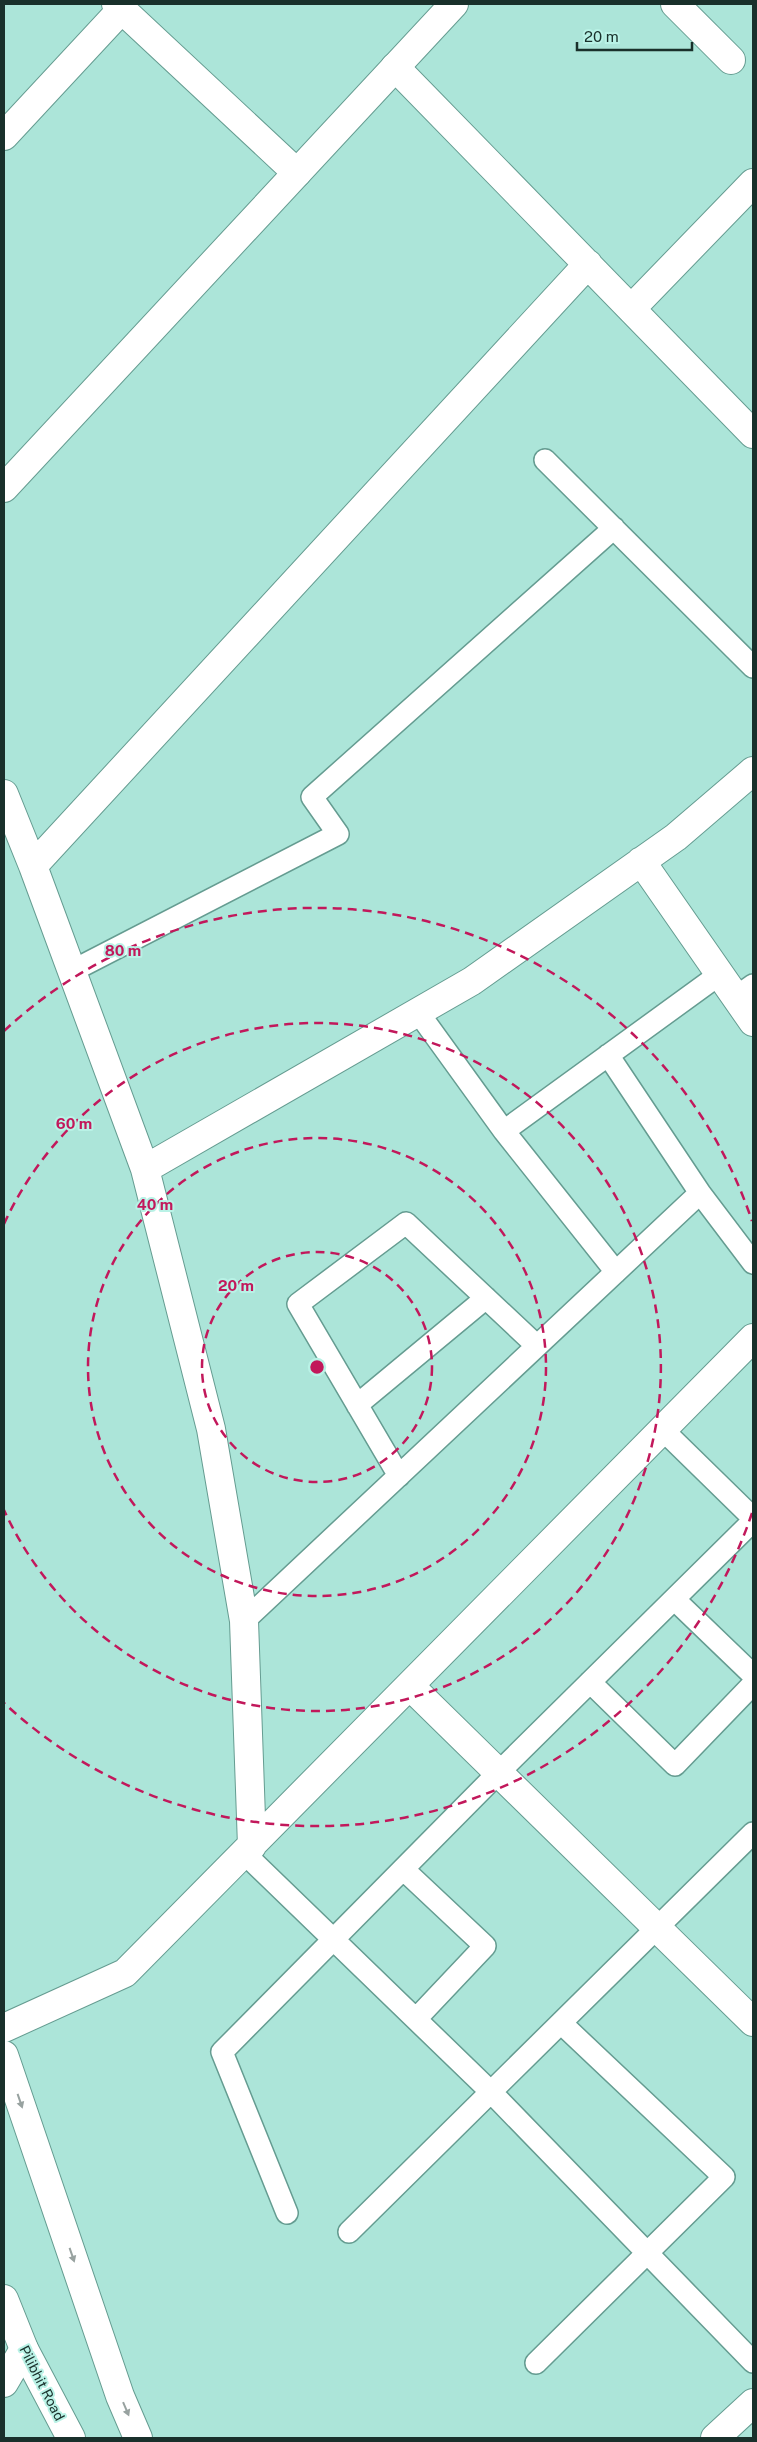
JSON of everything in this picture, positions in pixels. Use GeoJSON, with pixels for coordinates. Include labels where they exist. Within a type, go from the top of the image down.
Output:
{"type":"FeatureCollection","features":[{"type":"Feature","properties":{"kind":"main road"},"geometry":{"type":"LineString","coordinates":[[4,488],[454,4]]}},
{"type":"Feature","properties":{"kind":"main road"},"geometry":{"type":"LineString","coordinates":[[675,4],[732,60]]}},
{"type":"Feature","properties":{"kind":"main road"},"geometry":{"type":"LineString","coordinates":[[4,136],[119,6],[296,173]]}},
{"type":"Feature","properties":{"kind":"main road"},"geometry":{"type":"LineString","coordinates":[[395,67],[753,434]]}},
{"type":"Feature","properties":{"kind":"main road"},"geometry":{"type":"LineString","coordinates":[[631,309],[753,183]]}},
{"type":"Feature","properties":{"kind":"main road"},"geometry":{"type":"LineString","coordinates":[[33,866],[588,264]]}},
{"type":"Feature","properties":{"kind":"main road"},"geometry":{"type":"LineString","coordinates":[[146,1169],[472,981],[676,837],[753,770]]}},
{"type":"Feature","properties":{"kind":"main road"},"geometry":{"type":"LineString","coordinates":[[4,794],[33,866],[146,1169],[211,1429],[244,1621],[248,1850]]}},
{"type":"Feature","properties":{"kind":"main road"},"geometry":{"type":"LineString","coordinates":[[641,861],[720,974],[745,991],[753,1022]]}},
{"type":"Feature","properties":{"kind":"main road"},"geometry":{"type":"LineString","coordinates":[[4,2028],[125,1974],[753,1338]]}},
{"type":"Feature","properties":{"kind":"main road"},"geometry":{"type":"LineString","coordinates":[[410,1686],[753,2022]]}},
{"type":"Feature","properties":{"kind":"main road"},"geometry":{"type":"LineString","coordinates":[[4,2055],[120,2396],[138,2438]]}},
{"type":"Feature","properties":{"kind":"main road","name":"Pilibhit Road"},"geometry":{"type":"LineString","coordinates":[[4,2299],[24,2349],[71,2438]]}},
{"type":"Feature","properties":{"kind":"main road"},"geometry":{"type":"LineString","coordinates":[[4,2383],[24,2349]]}},
{"type":"Feature","properties":{"kind":"main road"},"geometry":{"type":"LineString","coordinates":[[715,2438],[753,2403]]}},
{"type":"Feature","properties":{"kind":"lane"},"geometry":{"type":"LineString","coordinates":[[545,460],[753,667]]}},
{"type":"Feature","properties":{"kind":"lane"},"geometry":{"type":"LineString","coordinates":[[72,971],[338,834],[312,797],[614,528]]}},
{"type":"Feature","properties":{"kind":"lane"},"geometry":{"type":"LineString","coordinates":[[504,1131],[720,974]]}},
{"type":"Feature","properties":{"kind":"lane"},"geometry":{"type":"LineString","coordinates":[[418,1012],[504,1131],[616,1272]]}},
{"type":"Feature","properties":{"kind":"lane"},"geometry":{"type":"LineString","coordinates":[[608,1054],[700,1193],[753,1263]]}},
{"type":"Feature","properties":{"kind":"lane"},"geometry":{"type":"LineString","coordinates":[[244,1621],[700,1193]]}},
{"type":"Feature","properties":{"kind":"lane"},"geometry":{"type":"LineString","coordinates":[[399,1476],[298,1304],[406,1223],[537,1346]]}},
{"type":"Feature","properties":{"kind":"lane"},"geometry":{"type":"LineString","coordinates":[[357,1405],[486,1298]]}},
{"type":"Feature","properties":{"kind":"lane"},"geometry":{"type":"LineString","coordinates":[[287,2213],[222,2052],[498,1773],[753,1520],[663,1430]]}},
{"type":"Feature","properties":{"kind":"lane"},"geometry":{"type":"LineString","coordinates":[[674,1599],[753,1675]]}},
{"type":"Feature","properties":{"kind":"lane"},"geometry":{"type":"LineString","coordinates":[[590,1682],[675,1765],[753,1684]]}},
{"type":"Feature","properties":{"kind":"lane"},"geometry":{"type":"LineString","coordinates":[[349,2232],[753,1833]]}},
{"type":"Feature","properties":{"kind":"lane"},"geometry":{"type":"LineString","coordinates":[[248,1850],[334,1940],[491,2092],[753,2362]]}},
{"type":"Feature","properties":{"kind":"lane"},"geometry":{"type":"LineString","coordinates":[[403,1869],[485,1946],[416,2019]]}},
{"type":"Feature","properties":{"kind":"lane"},"geometry":{"type":"LineString","coordinates":[[536,2362],[724,2177],[561,2023]]}}]}
